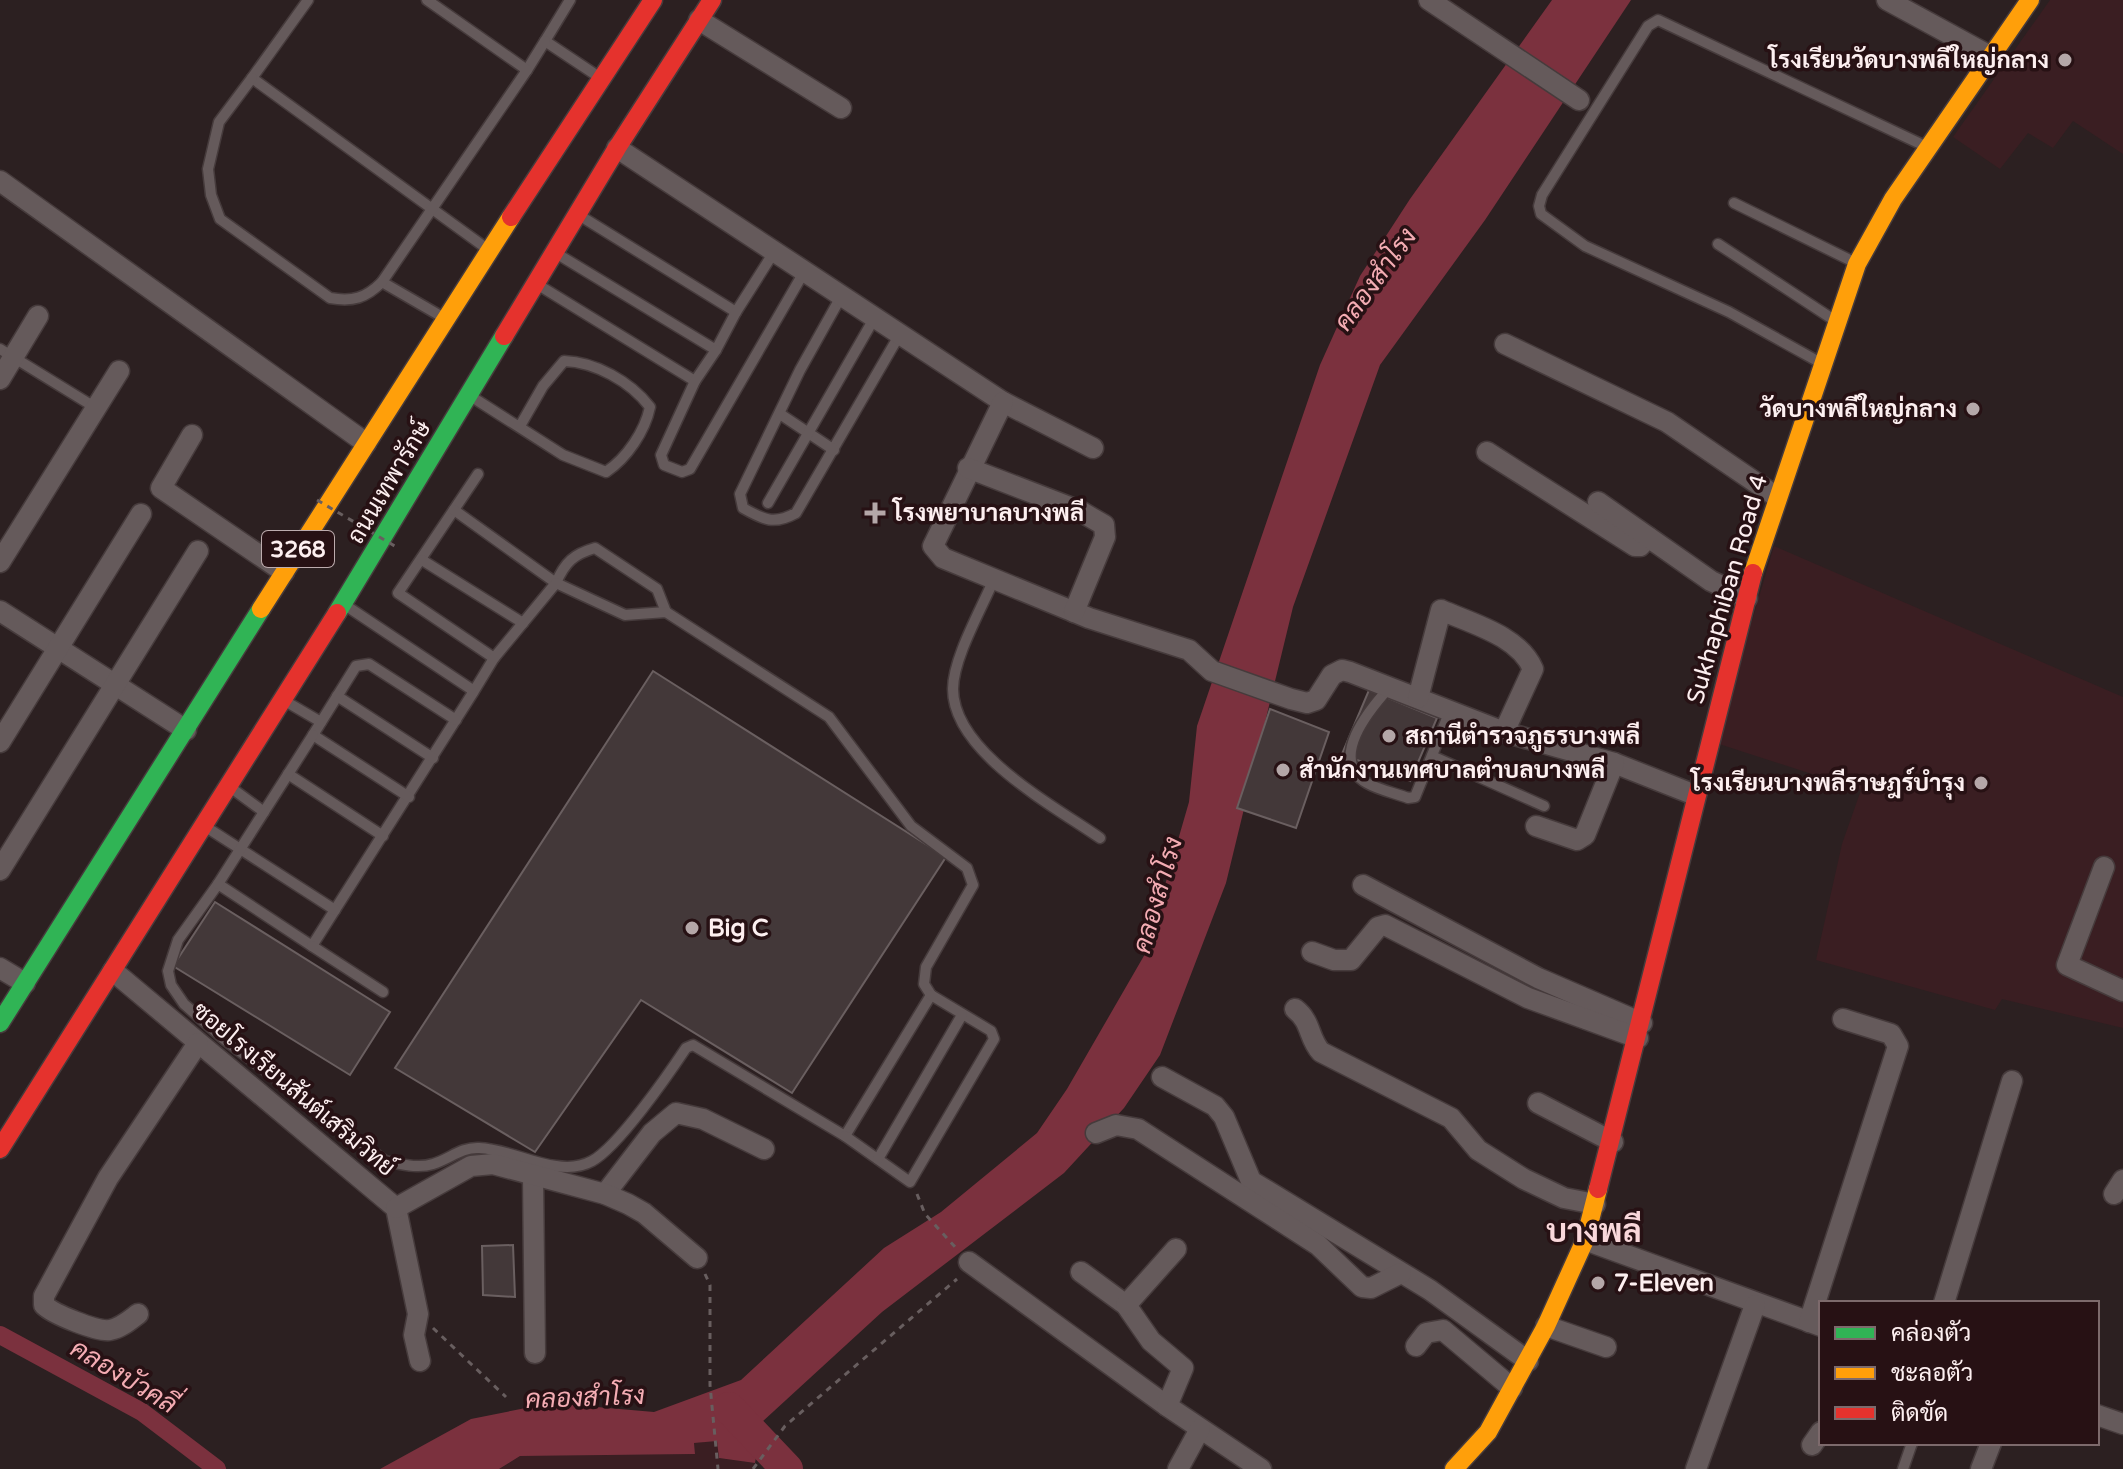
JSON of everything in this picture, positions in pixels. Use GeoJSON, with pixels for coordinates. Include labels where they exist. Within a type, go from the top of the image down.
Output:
{"type":"FeatureCollection","features":[{"type":"Feature","properties":{"kind":"main road","name":"ถนนเทพารักษ์"},"geometry":{"type":"LineString","coordinates":[[0,1023],[444,318],[653,0]]}},
{"type":"Feature","properties":{"kind":"main road","name":"ถนนเทพารักษ์"},"geometry":{"type":"LineString","coordinates":[[3,1157],[28,1128],[42,1086],[470,396],[577,214],[602,148],[712,0]]}},
{"type":"Feature","properties":{"kind":"main road","name":"Sukhaphiban Road 4"},"geometry":{"type":"LineString","coordinates":[[1454,1469],[1488,1432],[1546,1326],[1585,1240],[1613,1142],[1695,795],[1747,598],[1777,497],[1857,264],[1927,147],[2030,0]]}},
{"type":"Feature","properties":{"kind":"main road"},"geometry":{"type":"LineString","coordinates":[[555,147],[602,148]]}},
{"type":"Feature","properties":{"kind":"main road"},"geometry":{"type":"LineString","coordinates":[[508,222],[540,221],[555,238],[554,252]]}},
{"type":"Feature","properties":{"kind":"street"},"geometry":{"type":"LineString","coordinates":[[1429,0],[1579,100]]}},
{"type":"Feature","properties":{"kind":"street"},"geometry":{"type":"LineString","coordinates":[[1887,0],[1990,56]]}},
{"type":"Feature","properties":{"kind":"street"},"geometry":{"type":"LineString","coordinates":[[699,20],[841,108]]}},
{"type":"Feature","properties":{"kind":"street"},"geometry":{"type":"LineString","coordinates":[[602,148],[842,295],[1003,402],[1093,448]]}},
{"type":"Feature","properties":{"kind":"street"},"geometry":{"type":"LineString","coordinates":[[0,181],[366,443]]}},
{"type":"Feature","properties":{"kind":"street"},"geometry":{"type":"LineString","coordinates":[[0,379],[6,353],[38,316]]}},
{"type":"Feature","properties":{"kind":"street"},"geometry":{"type":"LineString","coordinates":[[1505,344],[1667,422],[1777,497]]}},
{"type":"Feature","properties":{"kind":"street"},"geometry":{"type":"LineString","coordinates":[[0,562],[119,371]]}},
{"type":"Feature","properties":{"kind":"street"},"geometry":{"type":"LineString","coordinates":[[1003,402],[968,468],[933,546],[943,558],[1074,612],[1189,650],[1212,671],[1291,699],[1307,703],[1316,700],[1332,675],[1342,670],[1504,732],[1614,763],[1695,795]]}},
{"type":"Feature","properties":{"kind":"street"},"geometry":{"type":"LineString","coordinates":[[192,435],[161,488],[284,572]]}},
{"type":"Feature","properties":{"kind":"street"},"geometry":{"type":"LineString","coordinates":[[1487,452],[1635,546],[1640,546],[1648,537]]}},
{"type":"Feature","properties":{"kind":"street"},"geometry":{"type":"LineString","coordinates":[[968,468],[1080,511],[1104,525],[1105,537],[1074,612]]}},
{"type":"Feature","properties":{"kind":"street"},"geometry":{"type":"LineString","coordinates":[[1598,502],[1711,581],[1747,598]]}},
{"type":"Feature","properties":{"kind":"street"},"geometry":{"type":"LineString","coordinates":[[0,742],[141,514]]}},
{"type":"Feature","properties":{"kind":"street"},"geometry":{"type":"LineString","coordinates":[[0,870],[198,551]]}},
{"type":"Feature","properties":{"kind":"street"},"geometry":{"type":"LineString","coordinates":[[1418,698],[1441,610],[1499,636],[1526,654],[1533,669],[1504,732]]}},
{"type":"Feature","properties":{"kind":"street"},"geometry":{"type":"LineString","coordinates":[[0,611],[186,730]]}},
{"type":"Feature","properties":{"kind":"street"},"geometry":{"type":"LineString","coordinates":[[1536,826],[1577,840],[1585,835],[1614,763]]}},
{"type":"Feature","properties":{"kind":"street"},"geometry":{"type":"LineString","coordinates":[[2104,867],[2067,965],[2123,991]]}},
{"type":"Feature","properties":{"kind":"street"},"geometry":{"type":"LineString","coordinates":[[1363,885],[1640,1030]]}},
{"type":"Feature","properties":{"kind":"street"},"geometry":{"type":"LineString","coordinates":[[1312,952],[1334,960],[1351,960],[1378,927],[1385,925],[1528,998],[1640,1030]]}},
{"type":"Feature","properties":{"kind":"street"},"geometry":{"type":"LineString","coordinates":[[0,968],[25,983]]}},
{"type":"Feature","properties":{"kind":"street","name":"ซอยโรงเรียนสันต์เสริมวิทย์"},"geometry":{"type":"LineString","coordinates":[[113,971],[396,1208],[418,1314],[414,1335],[420,1361]]}},
{"type":"Feature","properties":{"kind":"street"},"geometry":{"type":"LineString","coordinates":[[1295,1009],[1309,1021],[1313,1042],[1321,1052],[1451,1118],[1478,1150],[1524,1179],[1564,1198],[1595,1204]]}},
{"type":"Feature","properties":{"kind":"street"},"geometry":{"type":"LineString","coordinates":[[1822,1301],[1898,1046],[1891,1034],[1843,1019]]}},
{"type":"Feature","properties":{"kind":"street"},"geometry":{"type":"LineString","coordinates":[[138,1314],[123,1325],[102,1329],[50,1312],[44,1305],[44,1296],[115,1166],[198,1043]]}},
{"type":"Feature","properties":{"kind":"street"},"geometry":{"type":"LineString","coordinates":[[1162,1077],[1215,1106],[1224,1117],[1251,1181],[1401,1273],[1528,1361]]}},
{"type":"Feature","properties":{"kind":"street"},"geometry":{"type":"LineString","coordinates":[[1945,1301],[2012,1081]]}},
{"type":"Feature","properties":{"kind":"street"},"geometry":{"type":"LineString","coordinates":[[1538,1103],[1613,1142]]}},
{"type":"Feature","properties":{"kind":"street"},"geometry":{"type":"LineString","coordinates":[[605,1194],[652,1133],[676,1113],[703,1119],[764,1149]]}},
{"type":"Feature","properties":{"kind":"street"},"geometry":{"type":"LineString","coordinates":[[1096,1133],[1116,1125],[1138,1129],[1318,1245],[1362,1287],[1371,1288],[1401,1273]]}},
{"type":"Feature","properties":{"kind":"street"},"geometry":{"type":"LineString","coordinates":[[396,1208],[480,1164],[605,1194],[644,1213],[697,1258]]}},
{"type":"Feature","properties":{"kind":"street"},"geometry":{"type":"LineString","coordinates":[[533,1176],[535,1353]]}},
{"type":"Feature","properties":{"kind":"street"},"geometry":{"type":"LineString","coordinates":[[1585,1240],[1755,1305],[1815,1324]]}},
{"type":"Feature","properties":{"kind":"street"},"geometry":{"type":"LineString","coordinates":[[1126,1305],[1176,1249]]}},
{"type":"Feature","properties":{"kind":"street"},"geometry":{"type":"LineString","coordinates":[[969,1262],[1167,1406],[1261,1469]]}},
{"type":"Feature","properties":{"kind":"street"},"geometry":{"type":"LineString","coordinates":[[1081,1272],[1126,1305],[1151,1341],[1183,1368],[1167,1406]]}},
{"type":"Feature","properties":{"kind":"street"},"geometry":{"type":"LineString","coordinates":[[1696,1469],[1755,1305]]}},
{"type":"Feature","properties":{"kind":"street"},"geometry":{"type":"LineString","coordinates":[[1546,1326],[1606,1347]]}},
{"type":"Feature","properties":{"kind":"street"},"geometry":{"type":"LineString","coordinates":[[1416,1346],[1426,1333],[1443,1330],[1512,1388]]}},
{"type":"Feature","properties":{"kind":"street"},"geometry":{"type":"LineString","coordinates":[[2099,1416],[2123,1424]]}},
{"type":"Feature","properties":{"kind":"street"},"geometry":{"type":"LineString","coordinates":[[1178,1469],[1200,1429]]}},
{"type":"Feature","properties":{"kind":"street"},"geometry":{"type":"LineString","coordinates":[[1981,1469],[1990,1445]]}},
{"type":"Feature","properties":{"kind":"lane"},"geometry":{"type":"LineString","coordinates":[[308,0],[219,122],[208,169],[211,195],[220,219],[330,298],[346,301],[367,296],[382,282],[527,70],[570,0]]}},
{"type":"Feature","properties":{"kind":"lane"},"geometry":{"type":"LineString","coordinates":[[427,0],[527,70]]}},
{"type":"Feature","properties":{"kind":"lane"},"geometry":{"type":"LineString","coordinates":[[1823,364],[1729,312],[1585,246],[1541,214],[1539,206],[1542,195],[1597,112],[1648,26],[1658,20],[1927,147]]}},
{"type":"Feature","properties":{"kind":"lane"},"geometry":{"type":"LineString","coordinates":[[545,41],[600,78]]}},
{"type":"Feature","properties":{"kind":"lane"},"geometry":{"type":"LineString","coordinates":[[252,78],[488,250]]}},
{"type":"Feature","properties":{"kind":"lane"},"geometry":{"type":"LineString","coordinates":[[1579,100],[1597,112]]}},
{"type":"Feature","properties":{"kind":"lane"},"geometry":{"type":"LineString","coordinates":[[1734,203],[1857,264]]}},
{"type":"Feature","properties":{"kind":"lane"},"geometry":{"type":"LineString","coordinates":[[577,214],[736,312]]}},
{"type":"Feature","properties":{"kind":"lane"},"geometry":{"type":"LineString","coordinates":[[1718,244],[1836,321]]}},
{"type":"Feature","properties":{"kind":"lane"},"geometry":{"type":"LineString","coordinates":[[554,252],[716,350]]}},
{"type":"Feature","properties":{"kind":"lane"},"geometry":{"type":"LineString","coordinates":[[774,252],[695,381],[661,455],[664,465],[682,472],[690,469],[800,279]]}},
{"type":"Feature","properties":{"kind":"lane"},"geometry":{"type":"LineString","coordinates":[[382,282],[444,318]]}},
{"type":"Feature","properties":{"kind":"lane"},"geometry":{"type":"LineString","coordinates":[[535,283],[695,381]]}},
{"type":"Feature","properties":{"kind":"lane"},"geometry":{"type":"LineString","coordinates":[[842,295],[740,494],[743,508],[769,522],[781,521],[796,513],[900,334]]}},
{"type":"Feature","properties":{"kind":"lane"},"geometry":{"type":"LineString","coordinates":[[768,503],[875,317]]}},
{"type":"Feature","properties":{"kind":"lane"},"geometry":{"type":"LineString","coordinates":[[6,353],[96,408]]}},
{"type":"Feature","properties":{"kind":"lane"},"geometry":{"type":"LineString","coordinates":[[470,396],[563,455],[606,472],[622,458],[644,427],[650,407],[630,387],[590,364],[564,361],[543,386],[520,426]]}},
{"type":"Feature","properties":{"kind":"lane"},"geometry":{"type":"LineString","coordinates":[[780,414],[834,450]]}},
{"type":"Feature","properties":{"kind":"lane"},"geometry":{"type":"LineString","coordinates":[[478,474],[398,593],[494,658]]}},
{"type":"Feature","properties":{"kind":"lane"},"geometry":{"type":"LineString","coordinates":[[454,510],[556,583],[625,615],[666,612]]}},
{"type":"Feature","properties":{"kind":"lane"},"geometry":{"type":"LineString","coordinates":[[312,946],[409,797],[494,658],[556,583],[563,566],[577,553],[595,548],[657,589],[666,612],[829,717],[911,826],[971,874],[970,895],[926,967],[924,984],[931,995],[991,1031],[994,1039],[910,1182],[845,1136],[693,1045],[686,1048],[650,1100],[595,1160],[585,1164],[555,1166],[474,1148],[433,1165],[413,1167],[385,1161],[225,1040],[184,1004],[171,985],[168,971],[178,940],[218,884],[356,666],[369,664],[456,720]]}},
{"type":"Feature","properties":{"kind":"lane"},"geometry":{"type":"LineString","coordinates":[[422,560],[523,623]]}},
{"type":"Feature","properties":{"kind":"lane"},"geometry":{"type":"LineString","coordinates":[[994,579],[958,664],[952,687],[955,704],[966,727],[990,761],[1100,838]]}},
{"type":"Feature","properties":{"kind":"lane"},"geometry":{"type":"LineString","coordinates":[[343,604],[474,691]]}},
{"type":"Feature","properties":{"kind":"lane"},"geometry":{"type":"LineString","coordinates":[[1390,687],[1366,713],[1349,756],[1353,770],[1365,782],[1408,798],[1415,797],[1450,711]]}},
{"type":"Feature","properties":{"kind":"lane"},"geometry":{"type":"LineString","coordinates":[[337,696],[433,758]]}},
{"type":"Feature","properties":{"kind":"lane"},"geometry":{"type":"LineString","coordinates":[[283,700],[321,722]]}},
{"type":"Feature","properties":{"kind":"lane"},"geometry":{"type":"LineString","coordinates":[[313,735],[409,797]]}},
{"type":"Feature","properties":{"kind":"lane"},"geometry":{"type":"LineString","coordinates":[[1432,756],[1544,806]]}},
{"type":"Feature","properties":{"kind":"lane"},"geometry":{"type":"LineString","coordinates":[[288,774],[383,836]]}},
{"type":"Feature","properties":{"kind":"lane"},"geometry":{"type":"LineString","coordinates":[[229,786],[264,812]]}},
{"type":"Feature","properties":{"kind":"lane"},"geometry":{"type":"LineString","coordinates":[[202,825],[335,910]]}},
{"type":"Feature","properties":{"kind":"lane"},"geometry":{"type":"LineString","coordinates":[[218,884],[383,992]]}},
{"type":"Feature","properties":{"kind":"lane"},"geometry":{"type":"LineString","coordinates":[[845,1136],[931,995]]}},
{"type":"Feature","properties":{"kind":"lane"},"geometry":{"type":"LineString","coordinates":[[878,1159],[962,1015]]}},
{"type":"Feature","properties":{"kind":"lane"},"geometry":{"type":"LineString","coordinates":[[1903,1469],[1911,1445]]}},
{"type":"Feature","properties":{"kind":"path"},"geometry":{"type":"LineString","coordinates":[[317,500],[398,548]]}},
{"type":"Feature","properties":{"kind":"path"},"geometry":{"type":"LineString","coordinates":[[753,1469],[785,1426],[960,1277],[969,1262],[925,1214],[924,1205],[910,1182]]}},
{"type":"Feature","properties":{"kind":"path"},"geometry":{"type":"LineString","coordinates":[[697,1258],[710,1285],[710,1385],[718,1469]]}},
{"type":"Feature","properties":{"kind":"path"},"geometry":{"type":"LineString","coordinates":[[418,1314],[506,1397]]}},
{"type":"Feature","properties":{"kind":"shaded area","name":"โรงเรียนวัดบางพลีใหญ่กลาง"},"geometry":{"type":"Polygon","coordinates":[[[2050,0],[2123,0],[2123,154],[2073,121],[2053,148],[2028,133],[2000,169],[1953,137],[2050,0]]]}},
{"type":"Feature","properties":{"kind":"shaded area","name":"โรงเรียนบางพลีราษฎร์บำรุง"},"geometry":{"type":"Polygon","coordinates":[[[1774,546],[2123,697],[2123,1028],[2002,999],[1995,1010],[1816,960],[1842,844],[1861,790],[1716,743],[1774,546]]]}},
{"type":"Feature","properties":{"kind":"shaded area"},"geometry":{"type":"Polygon","coordinates":[[[718,1441],[719,1458],[755,1463],[754,1469],[499,1469],[520,1456],[695,1454],[694,1443],[718,1441]]]}},
{"type":"Feature","properties":{"kind":"water","name":"คลองสำโรง"},"geometry":{"type":"Polygon","coordinates":[[[1552,0],[1631,0],[1485,220],[1380,365],[1293,607],[1226,883],[1160,1055],[1124,1108],[1064,1173],[882,1312],[762,1422],[755,1463],[719,1458],[717,1441],[694,1443],[695,1454],[520,1456],[499,1469],[380,1469],[471,1419],[551,1403],[654,1412],[741,1380],[884,1248],[941,1212],[1037,1133],[1067,1089],[1145,954],[1189,802],[1197,726],[1320,365],[1360,276],[1410,199],[1552,0]]]}},
{"type":"Feature","properties":{"kind":"building","name":"Big C"},"geometry":{"type":"Polygon","coordinates":[[[653,671],[946,857],[792,1093],[641,1000],[535,1152],[395,1068],[653,671]]]}},
{"type":"Feature","properties":{"kind":"building","name":"สถานีตำรวจภูธรบางพลี"},"geometry":{"type":"Polygon","coordinates":[[[1369,690],[1437,718],[1410,781],[1342,754],[1369,690]]]}},
{"type":"Feature","properties":{"kind":"building","name":"สำนักงานเทศบาลตำบลบางพลี"},"geometry":{"type":"Polygon","coordinates":[[[1270,709],[1329,732],[1296,828],[1237,808],[1270,709]]]}},
{"type":"Feature","properties":{"kind":"building"},"geometry":{"type":"Polygon","coordinates":[[[215,902],[390,1012],[350,1075],[173,966],[215,902]]]}},
{"type":"Feature","properties":{"kind":"building"},"geometry":{"type":"Polygon","coordinates":[[[513,1245],[515,1297],[483,1295],[482,1246],[513,1245]]]}},
{"type":"Feature","properties":{"kind":"waterway","name":"คลองบัวคลี่"},"geometry":{"type":"LineString","coordinates":[[0,1335],[142,1412],[217,1469]]}},
{"type":"Feature","properties":{"kind":"waterway"},"geometry":{"type":"LineString","coordinates":[[729,1408],[787,1469]]}},
{"type":"Feature","properties":{"kind":"traffic: fast"},"geometry":{"type":"LineString","coordinates":[[337,613],[504,336]]}},
{"type":"Feature","properties":{"kind":"traffic: fast"},"geometry":{"type":"LineString","coordinates":[[0,1023],[261,609]]}},
{"type":"Feature","properties":{"kind":"traffic: slow"},"geometry":{"type":"LineString","coordinates":[[1753,573],[1857,264],[1893,199],[2030,0]]}},
{"type":"Feature","properties":{"kind":"traffic: slow"},"geometry":{"type":"LineString","coordinates":[[261,609],[511,217]]}},
{"type":"Feature","properties":{"kind":"traffic: slow"},"geometry":{"type":"LineString","coordinates":[[1454,1469],[1488,1432],[1546,1326],[1585,1240],[1598,1189]]}},
{"type":"Feature","properties":{"kind":"traffic: jam"},"geometry":{"type":"LineString","coordinates":[[511,217],[653,0]]}},
{"type":"Feature","properties":{"kind":"traffic: jam"},"geometry":{"type":"LineString","coordinates":[[504,336],[617,148],[712,0]]}},
{"type":"Feature","properties":{"kind":"traffic: jam"},"geometry":{"type":"LineString","coordinates":[[1598,1189],[1753,573]]}},
{"type":"Feature","properties":{"kind":"traffic: jam"},"geometry":{"type":"LineString","coordinates":[[0,1149],[337,613]]}},
{"type":"Feature","properties":{"kind":"place","name":"โรงเรียนวัดบางพลีใหญ่กลาง"},"geometry":{"type":"Point","coordinates":[2065,60]}},
{"type":"Feature","properties":{"kind":"place","name":"วัดบางพลีใหญ่กลาง"},"geometry":{"type":"Point","coordinates":[1973,409]}},
{"type":"Feature","properties":{"kind":"place","name":"โรงพยาบาลบางพลี"},"geometry":{"type":"Point","coordinates":[875,513]}},
{"type":"Feature","properties":{"kind":"place","name":"สถานีตำรวจภูธรบางพลี"},"geometry":{"type":"Point","coordinates":[1389,736]}},
{"type":"Feature","properties":{"kind":"place","name":"สำนักงานเทศบาลตำบลบางพลี"},"geometry":{"type":"Point","coordinates":[1283,770]}},
{"type":"Feature","properties":{"kind":"place","name":"โรงเรียนบางพลีราษฎร์บำรุง"},"geometry":{"type":"Point","coordinates":[1981,783]}},
{"type":"Feature","properties":{"kind":"place","name":"Big C"},"geometry":{"type":"Point","coordinates":[692,928]}},
{"type":"Feature","properties":{"kind":"place","name":"7-Eleven"},"geometry":{"type":"Point","coordinates":[1598,1283]}},
{"type":"Feature","properties":{"kind":"district","name":"บางพลี"},"geometry":{"type":"Point","coordinates":[1594,1231]}}]}
